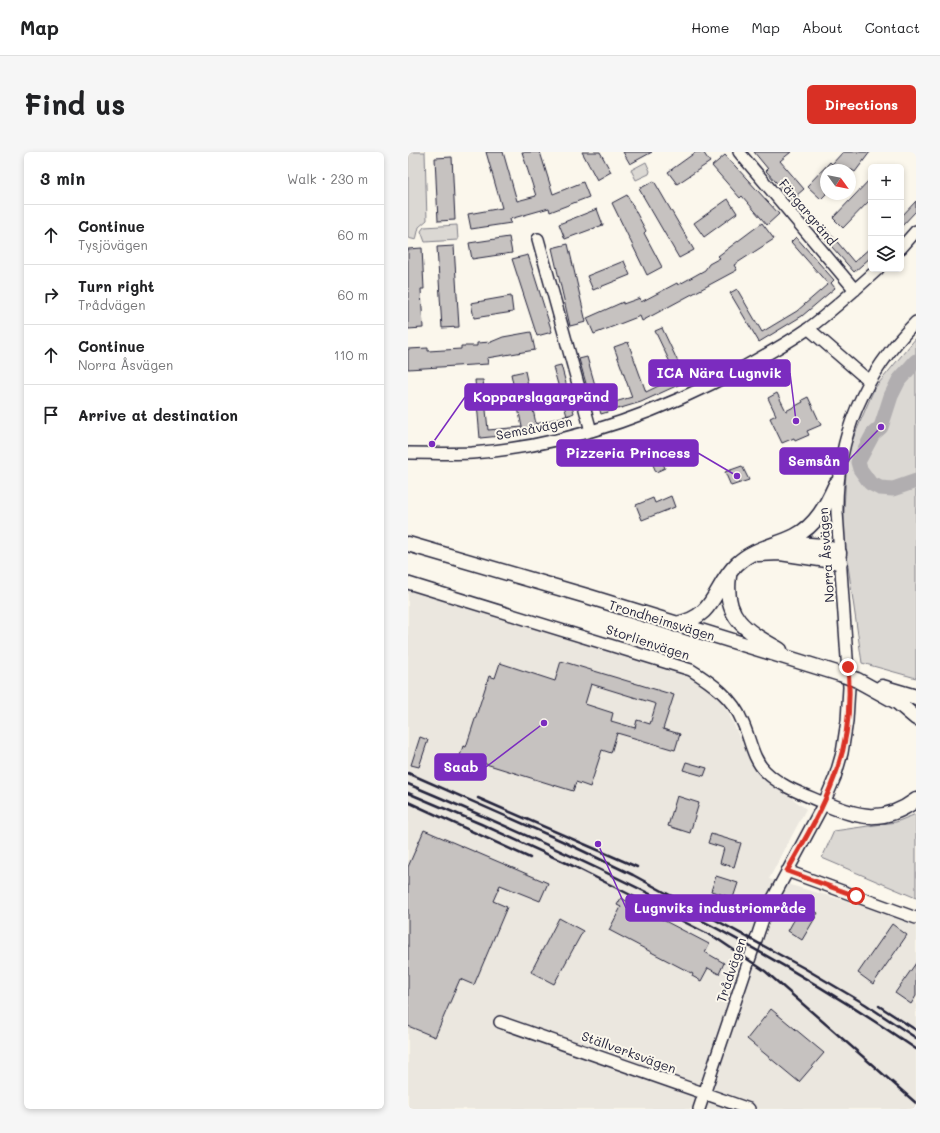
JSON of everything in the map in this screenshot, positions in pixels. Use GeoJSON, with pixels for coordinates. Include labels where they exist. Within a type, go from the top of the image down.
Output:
{"type":"FeatureCollection","features":[{"type":"Feature","properties":{"kind":"main road"},"geometry":{"type":"LineString","coordinates":[[675,624],[697,618],[703,612],[730,573],[744,558],[764,546],[778,543],[796,536],[809,526],[821,512],[836,484]]}},
{"type":"Feature","properties":{"kind":"main road"},"geometry":{"type":"LineString","coordinates":[[778,543],[823,546],[839,558]]}},
{"type":"Feature","properties":{"kind":"main road","name":"Trondheimsvägen"},"geometry":{"type":"LineString","coordinates":[[408,544],[802,662],[844,671],[857,680],[916,697]]}},
{"type":"Feature","properties":{"kind":"main road"},"geometry":{"type":"LineString","coordinates":[[751,554],[780,553],[839,558]]}},
{"type":"Feature","properties":{"kind":"main road"},"geometry":{"type":"LineString","coordinates":[[730,573],[728,599],[737,619],[755,635],[802,662]]}},
{"type":"Feature","properties":{"kind":"main road"},"geometry":{"type":"LineString","coordinates":[[857,680],[897,702],[916,718]]}},
{"type":"Feature","properties":{"kind":"main road"},"geometry":{"type":"LineString","coordinates":[[824,804],[842,812],[864,817],[894,814],[916,800]]}},
{"type":"Feature","properties":{"kind":"street","name":"Färgargränd"},"geometry":{"type":"LineString","coordinates":[[739,152],[855,290]]}},
{"type":"Feature","properties":{"kind":"street"},"geometry":{"type":"LineString","coordinates":[[904,245],[916,231]]}},
{"type":"Feature","properties":{"kind":"street"},"geometry":{"type":"LineString","coordinates":[[538,239],[591,431]]}},
{"type":"Feature","properties":{"kind":"street","name":"Semsåvägen"},"geometry":{"type":"LineString","coordinates":[[408,454],[472,453],[527,445],[591,431],[642,414],[702,390],[759,359],[809,328],[875,272]]}},
{"type":"Feature","properties":{"kind":"street","name":"Norra Åsvägen"},"geometry":{"type":"LineString","coordinates":[[824,804],[835,777],[842,753],[847,721],[849,686],[844,671],[836,484],[840,459],[847,432],[869,381],[900,338],[916,322]]}},
{"type":"Feature","properties":{"kind":"street"},"geometry":{"type":"LineString","coordinates":[[809,328],[869,381]]}},
{"type":"Feature","properties":{"kind":"street","name":"Storlienvägen"},"geometry":{"type":"LineString","coordinates":[[408,583],[691,670],[710,681],[727,698],[742,720],[752,749],[764,770],[781,785],[824,804]]}},
{"type":"Feature","properties":{"kind":"street","name":"Trådvägen"},"geometry":{"type":"LineString","coordinates":[[699,1109],[757,935],[772,899],[824,804]]}},
{"type":"Feature","properties":{"kind":"street"},"geometry":{"type":"LineString","coordinates":[[787,871],[916,918]]}},
{"type":"Feature","properties":{"kind":"street","name":"Ställverksvägen"},"geometry":{"type":"LineString","coordinates":[[500,1022],[748,1109]]}},
{"type":"Feature","properties":{"kind":"shaded area"},"geometry":{"type":"Polygon","coordinates":[[[408,152],[425,152],[427,220],[419,227],[416,240],[408,238],[408,152]]]}},
{"type":"Feature","properties":{"kind":"shaded area"},"geometry":{"type":"Polygon","coordinates":[[[646,162],[650,171],[649,174],[636,180],[631,170],[646,162]]]}},
{"type":"Feature","properties":{"kind":"shaded area"},"geometry":{"type":"Polygon","coordinates":[[[457,225],[458,240],[425,242],[421,231],[424,227],[457,225]]]}},
{"type":"Feature","properties":{"kind":"shaded area"},"geometry":{"type":"Polygon","coordinates":[[[916,338],[916,678],[862,663],[843,531],[847,453],[874,389],[916,338]]]}},
{"type":"Feature","properties":{"kind":"shaded area"},"geometry":{"type":"Polygon","coordinates":[[[408,589],[687,674],[711,690],[727,710],[754,769],[806,809],[769,879],[889,913],[916,926],[916,1109],[408,1109],[408,589]]]}},
{"type":"Feature","properties":{"kind":"shaded area"},"geometry":{"type":"Polygon","coordinates":[[[916,814],[916,898],[822,858],[834,831],[896,822],[916,814]]]}},
{"type":"Feature","properties":{"kind":"building"},"geometry":{"type":"Polygon","coordinates":[[[486,152],[503,152],[517,201],[536,196],[522,152],[540,152],[553,194],[583,182],[589,197],[550,212],[549,208],[510,219],[511,223],[471,229],[468,214],[502,208],[486,152]]]}},
{"type":"Feature","properties":{"kind":"building"},"geometry":{"type":"Polygon","coordinates":[[[582,152],[600,152],[611,172],[597,180],[582,152]]]}},
{"type":"Feature","properties":{"kind":"building"},"geometry":{"type":"Polygon","coordinates":[[[623,152],[652,152],[630,164],[623,152]]]}},
{"type":"Feature","properties":{"kind":"building"},"geometry":{"type":"Polygon","coordinates":[[[696,152],[703,152],[710,162],[677,184],[668,172],[696,152]]]}},
{"type":"Feature","properties":{"kind":"building"},"geometry":{"type":"Polygon","coordinates":[[[754,152],[791,152],[780,161],[804,189],[797,195],[799,198],[794,202],[766,171],[768,169],[754,152]]]}},
{"type":"Feature","properties":{"kind":"building"},"geometry":{"type":"Polygon","coordinates":[[[843,152],[870,152],[856,171],[856,164],[832,164],[843,152]]]}},
{"type":"Feature","properties":{"kind":"building"},"geometry":{"type":"Polygon","coordinates":[[[725,155],[779,214],[767,225],[742,196],[740,198],[712,166],[725,155]]]}},
{"type":"Feature","properties":{"kind":"building"},"geometry":{"type":"Polygon","coordinates":[[[452,157],[455,220],[438,221],[435,158],[452,157]]]}},
{"type":"Feature","properties":{"kind":"building"},"geometry":{"type":"Polygon","coordinates":[[[820,172],[820,198],[807,186],[820,172]]]}},
{"type":"Feature","properties":{"kind":"building"},"geometry":{"type":"Polygon","coordinates":[[[654,181],[694,250],[679,258],[639,189],[654,181]]]}},
{"type":"Feature","properties":{"kind":"building"},"geometry":{"type":"Polygon","coordinates":[[[868,181],[868,202],[843,228],[833,218],[850,200],[856,200],[856,194],[868,181]]]}},
{"type":"Feature","properties":{"kind":"building"},"geometry":{"type":"Polygon","coordinates":[[[627,195],[646,231],[644,233],[662,267],[647,275],[612,203],[627,195]]]}},
{"type":"Feature","properties":{"kind":"building"},"geometry":{"type":"Polygon","coordinates":[[[728,199],[737,213],[704,237],[694,223],[728,199]]]}},
{"type":"Feature","properties":{"kind":"building"},"geometry":{"type":"Polygon","coordinates":[[[916,201],[916,211],[904,224],[904,214],[916,201]]]}},
{"type":"Feature","properties":{"kind":"building"},"geometry":{"type":"Polygon","coordinates":[[[597,209],[603,225],[565,239],[559,224],[597,209]]]}},
{"type":"Feature","properties":{"kind":"building"},"geometry":{"type":"Polygon","coordinates":[[[762,223],[774,239],[734,265],[737,270],[642,321],[640,316],[594,334],[587,318],[623,302],[623,304],[640,298],[641,302],[677,283],[678,285],[705,270],[709,264],[720,258],[718,256],[762,223]]]}},
{"type":"Feature","properties":{"kind":"building"},"geometry":{"type":"Polygon","coordinates":[[[823,225],[854,262],[868,250],[868,260],[854,272],[817,230],[823,225]]]}},
{"type":"Feature","properties":{"kind":"building"},"geometry":{"type":"Polygon","coordinates":[[[509,237],[512,253],[472,259],[469,243],[509,237]]]}},
{"type":"Feature","properties":{"kind":"building"},"geometry":{"type":"Polygon","coordinates":[[[796,237],[834,280],[831,283],[835,288],[802,316],[759,342],[730,293],[737,289],[762,332],[797,311],[828,284],[791,242],[796,237]]]}},
{"type":"Feature","properties":{"kind":"building"},"geometry":{"type":"Polygon","coordinates":[[[568,244],[586,322],[570,326],[552,248],[568,244]]]}},
{"type":"Feature","properties":{"kind":"building"},"geometry":{"type":"Polygon","coordinates":[[[454,246],[459,327],[442,328],[437,247],[454,246]]]}},
{"type":"Feature","properties":{"kind":"building"},"geometry":{"type":"Polygon","coordinates":[[[422,248],[424,289],[421,289],[423,328],[408,329],[408,249],[422,248]]]}},
{"type":"Feature","properties":{"kind":"building"},"geometry":{"type":"Polygon","coordinates":[[[528,255],[552,332],[537,336],[512,259],[528,255]]]}},
{"type":"Feature","properties":{"kind":"building"},"geometry":{"type":"Polygon","coordinates":[[[624,261],[630,275],[593,290],[587,276],[624,261]]]}},
{"type":"Feature","properties":{"kind":"building"},"geometry":{"type":"Polygon","coordinates":[[[511,296],[513,312],[474,318],[471,303],[511,296]]]}},
{"type":"Feature","properties":{"kind":"building"},"geometry":{"type":"Polygon","coordinates":[[[662,328],[687,381],[641,402],[601,414],[599,407],[593,408],[579,359],[587,357],[601,406],[632,397],[614,347],[628,342],[646,392],[677,377],[655,331],[662,328]]]}},
{"type":"Feature","properties":{"kind":"building"},"geometry":{"type":"Polygon","coordinates":[[[531,332],[535,350],[487,358],[488,364],[408,369],[408,349],[428,348],[428,351],[461,349],[461,346],[477,346],[477,343],[491,342],[503,337],[531,332]]]}},
{"type":"Feature","properties":{"kind":"building"},"geometry":{"type":"Polygon","coordinates":[[[561,365],[574,413],[567,416],[553,367],[561,365]]]}},
{"type":"Feature","properties":{"kind":"building"},"geometry":{"type":"Polygon","coordinates":[[[525,371],[536,424],[569,415],[571,422],[532,433],[480,438],[475,380],[483,380],[488,430],[522,427],[511,374],[525,371]]]}},
{"type":"Feature","properties":{"kind":"building"},"geometry":{"type":"Polygon","coordinates":[[[777,393],[786,411],[803,402],[802,400],[808,397],[821,425],[807,431],[809,435],[795,441],[794,438],[782,443],[770,418],[776,415],[768,398],[777,393]]]}},
{"type":"Feature","properties":{"kind":"building"},"geometry":{"type":"Polygon","coordinates":[[[660,456],[665,468],[656,472],[651,460],[660,456]]]}},
{"type":"Feature","properties":{"kind":"building"},"geometry":{"type":"Polygon","coordinates":[[[742,466],[749,480],[731,486],[725,472],[742,466]]]}},
{"type":"Feature","properties":{"kind":"building"},"geometry":{"type":"Polygon","coordinates":[[[671,496],[675,507],[642,520],[636,505],[653,498],[655,503],[671,496]]]}},
{"type":"Feature","properties":{"kind":"building"},"geometry":{"type":"Polygon","coordinates":[[[561,661],[674,695],[663,729],[680,734],[675,750],[617,733],[611,753],[602,750],[590,787],[576,782],[573,791],[460,756],[463,746],[466,747],[489,676],[495,678],[500,663],[555,681],[561,661]],[[591,684],[585,704],[613,713],[611,721],[635,728],[637,720],[650,724],[656,704],[591,684]]]}},
{"type":"Feature","properties":{"kind":"building"},"geometry":{"type":"Polygon","coordinates":[[[420,737],[428,740],[419,767],[411,765],[420,737]]]}},
{"type":"Feature","properties":{"kind":"building"},"geometry":{"type":"Polygon","coordinates":[[[686,762],[707,768],[704,776],[683,770],[686,762]]]}},
{"type":"Feature","properties":{"kind":"building"},"geometry":{"type":"Polygon","coordinates":[[[677,796],[699,803],[690,833],[668,826],[677,796]]]}},
{"type":"Feature","properties":{"kind":"building"},"geometry":{"type":"Polygon","coordinates":[[[424,830],[548,883],[540,901],[500,885],[493,901],[507,907],[474,985],[460,979],[435,1037],[408,1026],[408,867],[424,830]]]}},
{"type":"Feature","properties":{"kind":"building"},"geometry":{"type":"Polygon","coordinates":[[[711,834],[741,843],[734,867],[720,863],[724,848],[708,843],[711,834]]]}},
{"type":"Feature","properties":{"kind":"building"},"geometry":{"type":"Polygon","coordinates":[[[716,876],[738,883],[733,898],[711,891],[716,876]]]}},
{"type":"Feature","properties":{"kind":"building"},"geometry":{"type":"Polygon","coordinates":[[[621,898],[709,944],[705,952],[724,963],[719,974],[708,968],[701,981],[692,976],[693,974],[609,930],[621,907],[617,905],[621,898]]]}},
{"type":"Feature","properties":{"kind":"building"},"geometry":{"type":"Polygon","coordinates":[[[803,904],[818,913],[802,940],[788,931],[803,904]]]}},
{"type":"Feature","properties":{"kind":"building"},"geometry":{"type":"Polygon","coordinates":[[[559,918],[583,931],[554,984],[531,972],[559,918]]]}},
{"type":"Feature","properties":{"kind":"building"},"geometry":{"type":"Polygon","coordinates":[[[892,924],[907,935],[873,984],[858,973],[892,924]]]}},
{"type":"Feature","properties":{"kind":"building"},"geometry":{"type":"Polygon","coordinates":[[[916,963],[916,996],[911,1004],[895,993],[916,963]]]}},
{"type":"Feature","properties":{"kind":"building"},"geometry":{"type":"Polygon","coordinates":[[[771,1009],[824,1053],[799,1082],[747,1039],[771,1009]]]}},
{"type":"Feature","properties":{"kind":"waterway"},"geometry":{"type":"LineString","coordinates":[[916,361],[899,380],[891,396],[881,427],[873,434],[858,462],[860,469],[870,483],[880,488],[893,489],[916,481]]}},
{"type":"Feature","properties":{"kind":"railway"},"geometry":{"type":"LineString","coordinates":[[408,773],[562,841],[633,875],[804,968],[865,1004],[916,1038]]}},
{"type":"Feature","properties":{"kind":"railway"},"geometry":{"type":"LineString","coordinates":[[408,784],[540,842],[669,903],[794,972],[856,1009],[916,1049]]}},
{"type":"Feature","properties":{"kind":"railway"},"geometry":{"type":"LineString","coordinates":[[408,793],[573,866],[716,938],[765,971],[916,1103]]}},
{"type":"Feature","properties":{"kind":"railway"},"geometry":{"type":"LineString","coordinates":[[478,798],[637,867]]}},
{"type":"Feature","properties":{"kind":"railway"},"geometry":{"type":"LineString","coordinates":[[408,802],[530,858]]}},
{"type":"Feature","properties":{"kind":"railway"},"geometry":{"type":"LineString","coordinates":[[879,1006],[916,1030]]}},
{"type":"Feature","properties":{"kind":"place","name":"ICA Nära Lugnvik"},"geometry":{"type":"Point","coordinates":[796,421]}},
{"type":"Feature","properties":{"kind":"place","name":"Semsån"},"geometry":{"type":"Point","coordinates":[881,427]}},
{"type":"Feature","properties":{"kind":"place","name":"Kopparslagargränd"},"geometry":{"type":"Point","coordinates":[432,444]}},
{"type":"Feature","properties":{"kind":"place","name":"Pizzeria Princess"},"geometry":{"type":"Point","coordinates":[737,476]}},
{"type":"Feature","properties":{"kind":"place","name":"Saab"},"geometry":{"type":"Point","coordinates":[544,723]}},
{"type":"Feature","properties":{"kind":"place","name":"Lugnviks industriområde"},"geometry":{"type":"Point","coordinates":[598,844]}},
{"type":"Feature","properties":{"kind":"route"},"geometry":{"type":"LineString","coordinates":[[848,667],[849,686],[847,721],[842,753],[835,777],[824,804],[787,871],[856,896]]}}]}
